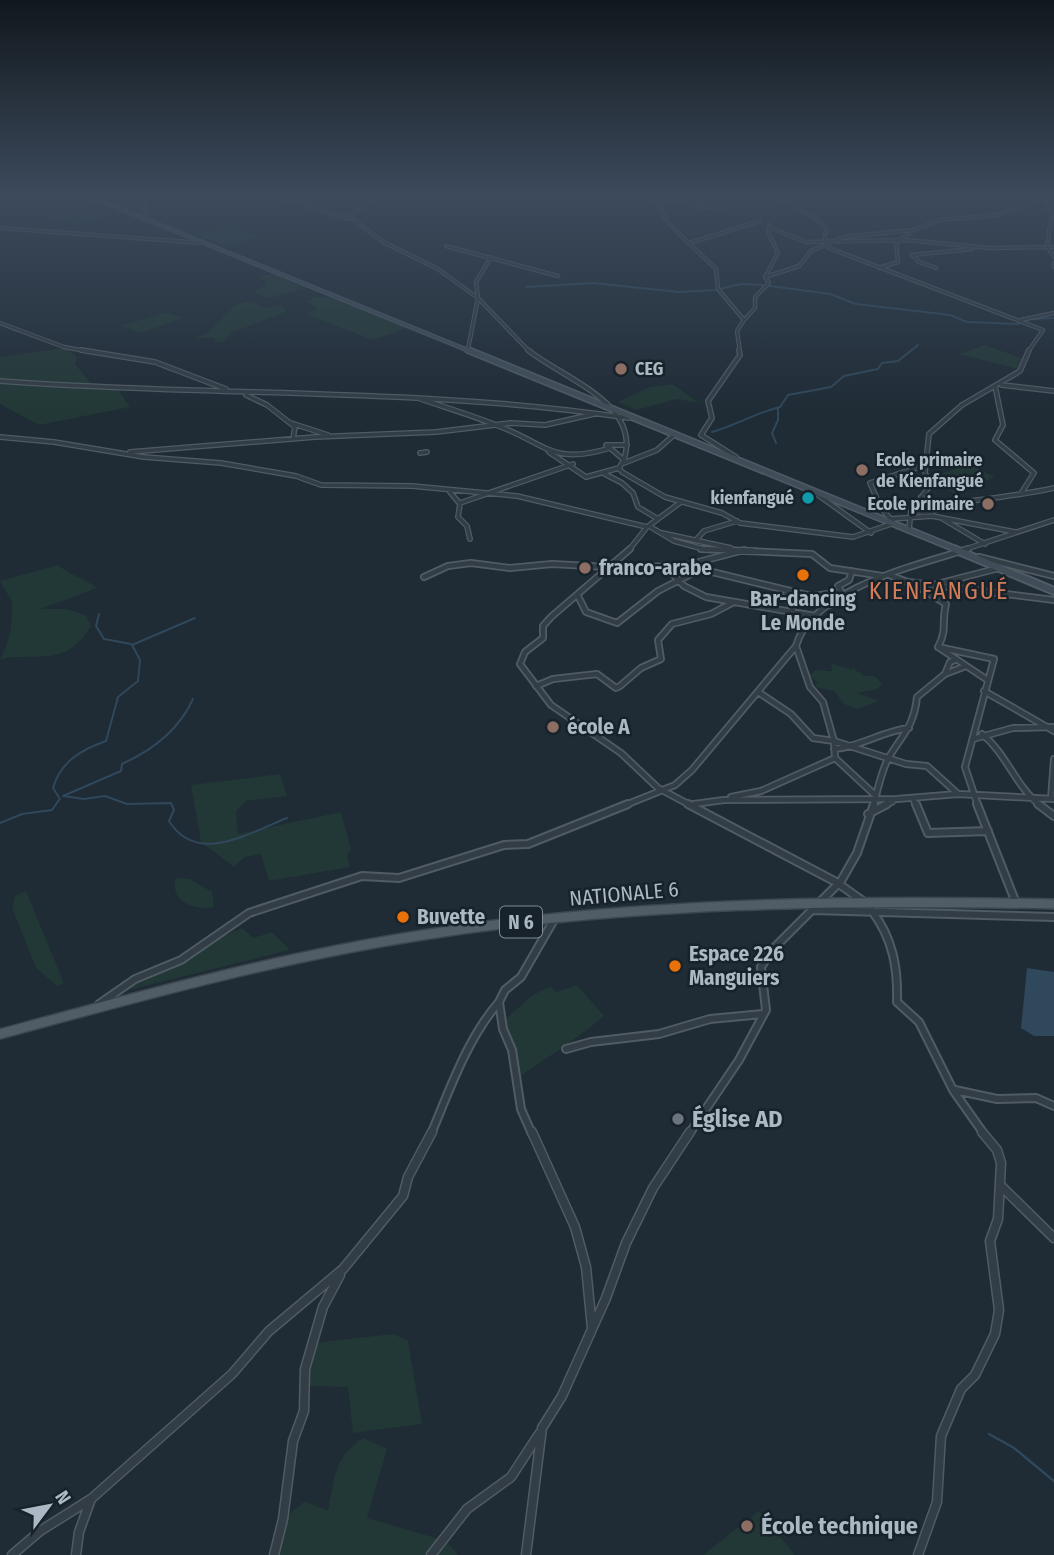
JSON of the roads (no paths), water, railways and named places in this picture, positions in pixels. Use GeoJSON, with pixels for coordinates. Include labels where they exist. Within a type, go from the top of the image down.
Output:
{"type":"FeatureCollection","features":[{"type":"Feature","properties":{"kind":"main road"},"geometry":{"type":"LineString","coordinates":[[268,269],[888,520],[1054,591]]}},
{"type":"Feature","properties":{"kind":"main road","name":"NATIONALE 6"},"geometry":{"type":"LineString","coordinates":[[0,1034],[327,952],[421,935],[555,918],[676,906],[820,902],[1054,904]]}},
{"type":"Feature","properties":{"kind":"street"},"geometry":{"type":"LineString","coordinates":[[412,396],[456,414],[496,425],[546,451],[569,469],[587,478],[619,468],[624,461],[627,445],[612,408],[596,393],[570,380],[517,341],[497,318],[496,312],[436,269]]}},
{"type":"Feature","properties":{"kind":"street"},"geometry":{"type":"LineString","coordinates":[[468,349],[474,332],[474,309],[478,298],[476,282],[484,269]]}},
{"type":"Feature","properties":{"kind":"street"},"geometry":{"type":"LineString","coordinates":[[525,269],[558,276]]}},
{"type":"Feature","properties":{"kind":"street"},"geometry":{"type":"LineString","coordinates":[[716,269],[718,289],[744,320]]}},
{"type":"Feature","properties":{"kind":"street"},"geometry":{"type":"LineString","coordinates":[[765,277],[768,269]]}},
{"type":"Feature","properties":{"kind":"street"},"geometry":{"type":"LineString","coordinates":[[765,277],[792,269]]}},
{"type":"Feature","properties":{"kind":"street"},"geometry":{"type":"LineString","coordinates":[[881,269],[1043,330],[1029,349],[1024,367],[953,411],[931,432],[925,477],[929,487],[911,511],[909,529]]}},
{"type":"Feature","properties":{"kind":"street"},"geometry":{"type":"LineString","coordinates":[[748,464],[717,448],[701,435],[712,418],[708,402],[740,355],[737,331],[755,309],[755,297],[769,283],[765,277]]}},
{"type":"Feature","properties":{"kind":"street"},"geometry":{"type":"LineString","coordinates":[[1021,320],[1054,313]]}},
{"type":"Feature","properties":{"kind":"street"},"geometry":{"type":"LineString","coordinates":[[0,323],[64,347],[155,362],[205,384],[239,393],[267,405],[289,422],[297,429],[293,439]]}},
{"type":"Feature","properties":{"kind":"street"},"geometry":{"type":"LineString","coordinates":[[0,381],[239,393],[412,396],[600,413],[646,422]]}},
{"type":"Feature","properties":{"kind":"street"},"geometry":{"type":"LineString","coordinates":[[997,386],[1054,391]]}},
{"type":"Feature","properties":{"kind":"street"},"geometry":{"type":"LineString","coordinates":[[997,386],[1003,425],[995,440],[1034,473],[1021,492]]}},
{"type":"Feature","properties":{"kind":"street"},"geometry":{"type":"LineString","coordinates":[[129,453],[331,436],[547,424],[600,413]]}},
{"type":"Feature","properties":{"kind":"street"},"geometry":{"type":"LineString","coordinates":[[289,422],[331,436]]}},
{"type":"Feature","properties":{"kind":"street"},"geometry":{"type":"LineString","coordinates":[[624,461],[657,450],[675,434]]}},
{"type":"Feature","properties":{"kind":"street"},"geometry":{"type":"LineString","coordinates":[[0,437],[220,463],[296,476],[321,485],[412,486],[527,498],[620,524],[648,527],[674,541],[710,551],[733,549],[812,554],[826,566],[908,582],[925,589],[946,604],[943,615],[946,631],[938,647]]}},
{"type":"Feature","properties":{"kind":"street"},"geometry":{"type":"LineString","coordinates":[[624,461],[606,445],[627,445]]}},
{"type":"Feature","properties":{"kind":"street"},"geometry":{"type":"LineString","coordinates":[[546,451],[575,456],[590,455],[610,448]]}},
{"type":"Feature","properties":{"kind":"street"},"geometry":{"type":"LineString","coordinates":[[420,453],[427,452]]}},
{"type":"Feature","properties":{"kind":"street"},"geometry":{"type":"LineString","coordinates":[[569,469],[575,456]]}},
{"type":"Feature","properties":{"kind":"street"},"geometry":{"type":"LineString","coordinates":[[888,520],[870,483],[926,465]]}},
{"type":"Feature","properties":{"kind":"street"},"geometry":{"type":"LineString","coordinates":[[619,468],[665,497],[722,513],[737,521],[853,537],[871,533],[888,520],[908,520],[959,502],[1007,498],[1021,492],[1054,488]]}},
{"type":"Feature","properties":{"kind":"street"},"geometry":{"type":"LineString","coordinates":[[460,503],[559,469],[569,469]]}},
{"type":"Feature","properties":{"kind":"street"},"geometry":{"type":"LineString","coordinates":[[605,474],[622,483],[633,493],[638,507],[658,519]]}},
{"type":"Feature","properties":{"kind":"street"},"geometry":{"type":"LineString","coordinates":[[811,490],[851,516],[871,533]]}},
{"type":"Feature","properties":{"kind":"street"},"geometry":{"type":"LineString","coordinates":[[450,492],[460,503]]}},
{"type":"Feature","properties":{"kind":"street"},"geometry":{"type":"LineString","coordinates":[[921,497],[932,512],[985,544]]}},
{"type":"Feature","properties":{"kind":"street"},"geometry":{"type":"LineString","coordinates":[[681,502],[648,527],[610,568],[586,584],[578,596],[542,626],[543,638],[521,657],[520,664],[536,686],[567,718],[621,753],[646,779],[694,804],[737,832],[838,883],[845,891],[865,902]]}},
{"type":"Feature","properties":{"kind":"street"},"geometry":{"type":"LineString","coordinates":[[460,503],[458,515],[467,526],[470,539]]}},
{"type":"Feature","properties":{"kind":"street"},"geometry":{"type":"LineString","coordinates":[[911,511],[1018,533]]}},
{"type":"Feature","properties":{"kind":"street"},"geometry":{"type":"LineString","coordinates":[[811,596],[842,593],[1054,520]]}},
{"type":"Feature","properties":{"kind":"street"},"geometry":{"type":"LineString","coordinates":[[697,539],[704,531],[737,521]]}},
{"type":"Feature","properties":{"kind":"street"},"geometry":{"type":"LineString","coordinates":[[659,532],[733,549]]}},
{"type":"Feature","properties":{"kind":"street"},"geometry":{"type":"LineString","coordinates":[[424,577],[448,566],[471,563],[510,568],[552,564],[610,568],[687,565],[744,550]]}},
{"type":"Feature","properties":{"kind":"street"},"geometry":{"type":"LineString","coordinates":[[970,555],[1054,576]]}},
{"type":"Feature","properties":{"kind":"street"},"geometry":{"type":"LineString","coordinates":[[664,565],[694,592],[732,603],[790,608],[815,616]]}},
{"type":"Feature","properties":{"kind":"street"},"geometry":{"type":"LineString","coordinates":[[687,565],[811,596],[830,605]]}},
{"type":"Feature","properties":{"kind":"street"},"geometry":{"type":"LineString","coordinates":[[930,585],[999,568]]}},
{"type":"Feature","properties":{"kind":"street"},"geometry":{"type":"LineString","coordinates":[[578,596],[586,612],[617,623],[658,591],[701,569]]}},
{"type":"Feature","properties":{"kind":"street"},"geometry":{"type":"LineString","coordinates":[[842,593],[838,586],[849,580],[852,571]]}},
{"type":"Feature","properties":{"kind":"street"},"geometry":{"type":"LineString","coordinates":[[908,582],[1054,600]]}},
{"type":"Feature","properties":{"kind":"street"},"geometry":{"type":"LineString","coordinates":[[788,591],[786,596],[790,608],[801,628]]}},
{"type":"Feature","properties":{"kind":"street"},"geometry":{"type":"LineString","coordinates":[[88,1010],[120,992],[135,979],[181,960],[249,913],[362,876],[398,878],[504,845],[528,844],[664,789],[692,770],[796,646],[801,628],[842,593]]}},
{"type":"Feature","properties":{"kind":"street"},"geometry":{"type":"LineString","coordinates":[[536,686],[553,679],[597,674],[616,688],[635,678],[641,668],[661,659],[658,640],[669,626],[695,615],[711,614],[732,603]]}},
{"type":"Feature","properties":{"kind":"street"},"geometry":{"type":"LineString","coordinates":[[796,646],[810,687],[823,702],[834,741],[835,758],[874,797]]}},
{"type":"Feature","properties":{"kind":"street"},"geometry":{"type":"LineString","coordinates":[[938,647],[986,679]]}},
{"type":"Feature","properties":{"kind":"street"},"geometry":{"type":"LineString","coordinates":[[938,647],[994,659],[986,679],[965,765],[972,796],[1016,903]]}},
{"type":"Feature","properties":{"kind":"street"},"geometry":{"type":"LineString","coordinates":[[945,674],[950,662],[955,660]]}},
{"type":"Feature","properties":{"kind":"street"},"geometry":{"type":"LineString","coordinates":[[431,1555],[467,1509],[511,1477],[562,1396],[626,1243],[653,1188],[739,1060],[763,1014],[766,1003],[761,967],[772,950],[838,883],[863,841],[868,814],[889,758],[904,739],[915,715],[916,697],[945,674],[966,666]]}},
{"type":"Feature","properties":{"kind":"street"},"geometry":{"type":"LineString","coordinates":[[984,691],[1052,728]]}},
{"type":"Feature","properties":{"kind":"street"},"geometry":{"type":"LineString","coordinates":[[758,692],[791,714],[809,735],[929,767],[958,794]]}},
{"type":"Feature","properties":{"kind":"street"},"geometry":{"type":"LineString","coordinates":[[834,748],[851,747],[890,729],[909,727]]}},
{"type":"Feature","properties":{"kind":"street"},"geometry":{"type":"LineString","coordinates":[[973,739],[982,734],[1013,728],[1052,728]]}},
{"type":"Feature","properties":{"kind":"street"},"geometry":{"type":"LineString","coordinates":[[982,734],[999,746],[1018,783],[1030,798],[1054,816]]}},
{"type":"Feature","properties":{"kind":"street"},"geometry":{"type":"LineString","coordinates":[[694,804],[761,791],[835,758]]}},
{"type":"Feature","properties":{"kind":"street"},"geometry":{"type":"LineString","coordinates":[[724,800],[874,797],[897,799],[958,794],[1053,799],[1054,760]]}},
{"type":"Feature","properties":{"kind":"street"},"geometry":{"type":"LineString","coordinates":[[913,798],[928,833],[988,831]]}},
{"type":"Feature","properties":{"kind":"street"},"geometry":{"type":"LineString","coordinates":[[868,814],[897,799]]}},
{"type":"Feature","properties":{"kind":"street"},"geometry":{"type":"LineString","coordinates":[[812,910],[954,912],[1027,919],[1054,917]]}},
{"type":"Feature","properties":{"kind":"street"},"geometry":{"type":"LineString","coordinates":[[872,911],[892,944],[899,988],[897,1002],[919,1022],[953,1090],[969,1116],[997,1150],[1001,1163],[998,1219],[990,1241],[999,1310],[995,1334],[975,1375],[961,1389],[941,1436],[937,1502],[918,1555]]}},
{"type":"Feature","properties":{"kind":"street"},"geometry":{"type":"LineString","coordinates":[[12,1555],[40,1531],[92,1499],[201,1402],[269,1331],[305,1304],[343,1269],[403,1196],[408,1177],[422,1156],[462,1062],[487,1016],[505,990],[521,977],[555,918]]}},
{"type":"Feature","properties":{"kind":"street"},"geometry":{"type":"LineString","coordinates":[[499,1002],[503,1029],[512,1050],[521,1109],[575,1227],[586,1267],[592,1329]]}},
{"type":"Feature","properties":{"kind":"street"},"geometry":{"type":"LineString","coordinates":[[566,1049],[591,1042],[659,1034],[710,1019],[763,1014]]}},
{"type":"Feature","properties":{"kind":"street"},"geometry":{"type":"LineString","coordinates":[[953,1090],[997,1100],[1036,1098],[1054,1105]]}},
{"type":"Feature","properties":{"kind":"street"},"geometry":{"type":"LineString","coordinates":[[1000,1185],[1054,1237]]}},
{"type":"Feature","properties":{"kind":"street"},"geometry":{"type":"LineString","coordinates":[[274,1555],[283,1519],[293,1441],[304,1410],[305,1369],[323,1307],[343,1269]]}},
{"type":"Feature","properties":{"kind":"street"},"geometry":{"type":"LineString","coordinates":[[526,1555],[542,1428]]}},
{"type":"Feature","properties":{"kind":"street"},"geometry":{"type":"LineString","coordinates":[[76,1555],[79,1532],[92,1499]]}},
{"type":"Feature","properties":{"kind":"water"},"geometry":{"type":"Polygon","coordinates":[[[1027,968],[1054,972],[1054,1036],[1034,1036],[1021,1028],[1027,968]]]}},
{"type":"Feature","properties":{"kind":"waterway"},"geometry":{"type":"LineString","coordinates":[[526,287],[593,283],[679,292],[715,290],[741,284],[763,285],[830,294],[856,304],[950,315],[967,322],[1018,324],[1027,320]]}},
{"type":"Feature","properties":{"kind":"waterway"},"geometry":{"type":"LineString","coordinates":[[1033,319],[1054,318]]}},
{"type":"Feature","properties":{"kind":"waterway"},"geometry":{"type":"LineString","coordinates":[[712,432],[780,407],[788,395],[831,387],[844,376],[878,369],[882,363],[898,361],[918,345]]}},
{"type":"Feature","properties":{"kind":"waterway"},"geometry":{"type":"LineString","coordinates":[[776,443],[772,433],[778,420],[778,408]]}},
{"type":"Feature","properties":{"kind":"waterway"},"geometry":{"type":"LineString","coordinates":[[99,614],[96,626],[104,639],[131,644]]}},
{"type":"Feature","properties":{"kind":"waterway"},"geometry":{"type":"LineString","coordinates":[[60,799],[53,788],[61,771],[80,753],[106,741],[118,697],[138,681],[140,660],[132,645],[195,618]]}},
{"type":"Feature","properties":{"kind":"waterway"},"geometry":{"type":"LineString","coordinates":[[193,699],[173,729],[144,752],[122,764],[121,771],[63,796],[84,799],[105,796],[127,804],[171,803],[174,810],[169,821],[181,834],[194,842],[209,844],[240,837],[287,818]]}},
{"type":"Feature","properties":{"kind":"waterway"},"geometry":{"type":"LineString","coordinates":[[0,823],[22,814],[52,810],[59,800]]}},
{"type":"Feature","properties":{"kind":"waterway"},"geometry":{"type":"LineString","coordinates":[[989,1434],[1014,1448],[1054,1481]]}},
{"type":"Feature","properties":{"kind":"place","name":"CEG"},"geometry":{"type":"Point","coordinates":[621,369]}},
{"type":"Feature","properties":{"kind":"place","name":"Ecole primaire de Kienfangué"},"geometry":{"type":"Point","coordinates":[862,470]}},
{"type":"Feature","properties":{"kind":"place","name":"kienfangué"},"geometry":{"type":"Point","coordinates":[808,498]}},
{"type":"Feature","properties":{"kind":"place","name":"Ecole primaire"},"geometry":{"type":"Point","coordinates":[988,504]}},
{"type":"Feature","properties":{"kind":"place","name":"franco-arabe"},"geometry":{"type":"Point","coordinates":[585,568]}},
{"type":"Feature","properties":{"kind":"place","name":"Bar-dancing Le Monde"},"geometry":{"type":"Point","coordinates":[803,575]}},
{"type":"Feature","properties":{"kind":"place","name":"école A"},"geometry":{"type":"Point","coordinates":[553,727]}},
{"type":"Feature","properties":{"kind":"place","name":"Buvette"},"geometry":{"type":"Point","coordinates":[403,917]}},
{"type":"Feature","properties":{"kind":"place","name":"Espace 226 Manguiers"},"geometry":{"type":"Point","coordinates":[675,966]}},
{"type":"Feature","properties":{"kind":"place","name":"Église AD"},"geometry":{"type":"Point","coordinates":[678,1119]}},
{"type":"Feature","properties":{"kind":"place","name":"École technique"},"geometry":{"type":"Point","coordinates":[747,1526]}},
{"type":"Feature","properties":{"kind":"district","name":"KIENFANGUÉ"},"geometry":{"type":"Point","coordinates":[939,591]}}]}
